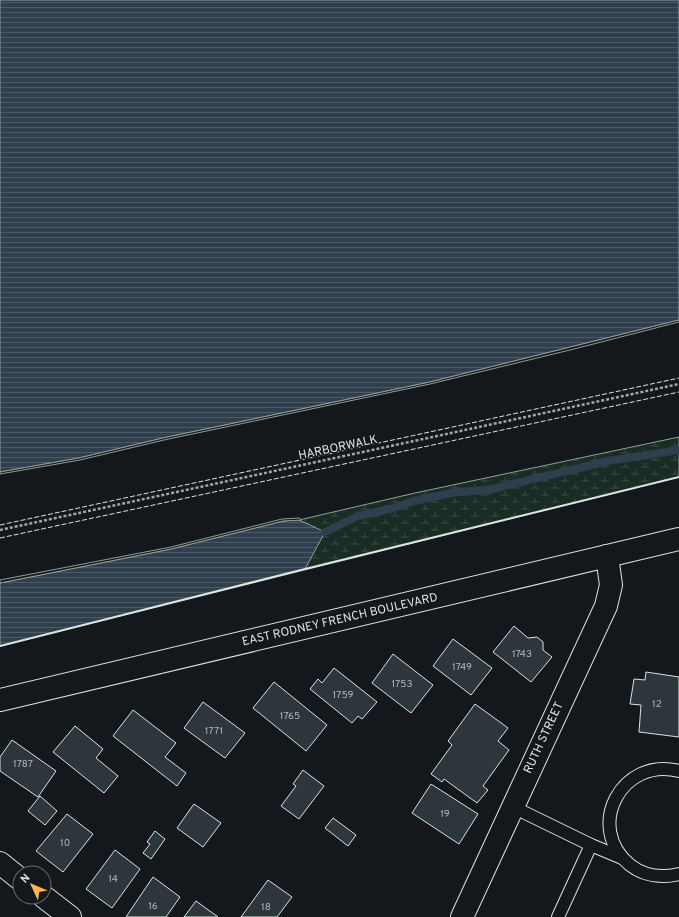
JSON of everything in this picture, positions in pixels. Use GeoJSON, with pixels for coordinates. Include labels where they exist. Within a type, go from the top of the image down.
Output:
{"type":"FeatureCollection","features":[{"type":"Feature","properties":{"kind":"main road","name":"EAST RODNEY FRENCH BOULEVARD"},"geometry":{"type":"LineString","coordinates":[[0,700],[679,539]]}},
{"type":"Feature","properties":{"kind":"main road","name":"RUTH STREET"},"geometry":{"type":"LineString","coordinates":[[462,917],[606,606],[611,584],[607,556]]}},
{"type":"Feature","properties":{"kind":"main road"},"geometry":{"type":"LineString","coordinates":[[0,863],[12,873]]}},
{"type":"Feature","properties":{"kind":"main road"},"geometry":{"type":"LineString","coordinates":[[52,903],[70,917]]}},
{"type":"Feature","properties":{"kind":"lane"},"geometry":{"type":"LineString","coordinates":[[622,858],[613,844],[609,827],[611,808],[619,791],[632,778],[649,770],[668,768],[679,771]]}},
{"type":"Feature","properties":{"kind":"lane"},"geometry":{"type":"LineString","coordinates":[[513,807],[622,858],[635,869],[650,875],[667,877],[679,874]]}},
{"type":"Feature","properties":{"kind":"lane"},"geometry":{"type":"LineString","coordinates":[[558,917],[592,845]]}},
{"type":"Feature","properties":{"kind":"path","name":"HARBORWALK"},"geometry":{"type":"LineString","coordinates":[[0,530],[679,384]]}},
{"type":"Feature","properties":{"kind":"green space"},"geometry":{"type":"Polygon","coordinates":[[[679,437],[679,477],[79,626],[171,549],[283,521],[299,520],[415,493],[679,437]]]}},
{"type":"Feature","properties":{"kind":"water"},"geometry":{"type":"Polygon","coordinates":[[[0,0],[679,0],[679,320],[430,382],[163,438],[79,458],[0,472],[0,0]]]}},
{"type":"Feature","properties":{"kind":"water"},"geometry":{"type":"Polygon","coordinates":[[[299,520],[325,532],[305,569],[0,646],[0,583],[171,549],[283,521],[299,520]]]}},
{"type":"Feature","properties":{"kind":"pier"},"geometry":{"type":"Polygon","coordinates":[[[679,320],[679,322],[430,384],[164,440],[80,460],[0,474],[0,472],[79,458],[163,438],[430,382],[679,320]]]}},
{"type":"Feature","properties":{"kind":"pier"},"geometry":{"type":"Polygon","coordinates":[[[299,518],[302,520],[283,521],[171,549],[0,583],[0,580],[171,547],[282,519],[299,518]]]}},
{"type":"Feature","properties":{"kind":"building"},"geometry":{"type":"Polygon","coordinates":[[[514,626],[528,638],[537,637],[543,642],[543,650],[552,657],[531,682],[493,652],[514,626]]]}},
{"type":"Feature","properties":{"kind":"building"},"geometry":{"type":"Polygon","coordinates":[[[453,639],[492,668],[471,695],[433,666],[453,639]]]}},
{"type":"Feature","properties":{"kind":"building"},"geometry":{"type":"Polygon","coordinates":[[[393,654],[433,685],[411,713],[372,683],[393,654]]]}},
{"type":"Feature","properties":{"kind":"building"},"geometry":{"type":"Polygon","coordinates":[[[334,668],[377,702],[362,719],[358,716],[352,723],[310,689],[318,679],[322,683],[334,668]]]}},
{"type":"Feature","properties":{"kind":"building"},"geometry":{"type":"Polygon","coordinates":[[[646,672],[679,677],[679,737],[639,732],[641,705],[630,704],[634,679],[645,680],[646,672]]]}},
{"type":"Feature","properties":{"kind":"building"},"geometry":{"type":"Polygon","coordinates":[[[274,682],[327,725],[306,751],[253,708],[274,682]]]}},
{"type":"Feature","properties":{"kind":"building"},"geometry":{"type":"Polygon","coordinates":[[[203,702],[245,733],[225,758],[184,728],[203,702]]]}},
{"type":"Feature","properties":{"kind":"building"},"geometry":{"type":"Polygon","coordinates":[[[475,704],[508,728],[498,741],[509,750],[483,786],[488,790],[477,803],[444,779],[442,782],[431,774],[452,745],[448,741],[475,704]]]}},
{"type":"Feature","properties":{"kind":"building"},"geometry":{"type":"Polygon","coordinates":[[[133,710],[176,743],[165,757],[186,773],[177,786],[113,736],[133,710]]]}},
{"type":"Feature","properties":{"kind":"building"},"geometry":{"type":"Polygon","coordinates":[[[75,726],[103,749],[96,758],[118,776],[104,793],[53,752],[75,726]]]}},
{"type":"Feature","properties":{"kind":"building"},"geometry":{"type":"Polygon","coordinates":[[[12,740],[56,771],[38,797],[0,771],[0,757],[12,740]]]}},
{"type":"Feature","properties":{"kind":"building"},"geometry":{"type":"Polygon","coordinates":[[[303,770],[324,786],[299,819],[281,806],[296,786],[293,784],[303,770]]]}},
{"type":"Feature","properties":{"kind":"building"},"geometry":{"type":"Polygon","coordinates":[[[431,784],[478,814],[459,844],[412,813],[431,784]]]}},
{"type":"Feature","properties":{"kind":"building"},"geometry":{"type":"Polygon","coordinates":[[[40,796],[57,811],[45,825],[28,811],[40,796]]]}},
{"type":"Feature","properties":{"kind":"building"},"geometry":{"type":"Polygon","coordinates":[[[194,804],[221,823],[203,847],[177,828],[194,804]]]}},
{"type":"Feature","properties":{"kind":"building"},"geometry":{"type":"Polygon","coordinates":[[[67,814],[93,834],[63,872],[36,851],[67,814]]]}},
{"type":"Feature","properties":{"kind":"building"},"geometry":{"type":"Polygon","coordinates":[[[333,818],[356,835],[348,846],[325,828],[333,818]]]}},
{"type":"Feature","properties":{"kind":"building"},"geometry":{"type":"Polygon","coordinates":[[[155,831],[165,839],[151,859],[143,853],[150,844],[147,842],[155,831]]]}},
{"type":"Feature","properties":{"kind":"building"},"geometry":{"type":"Polygon","coordinates":[[[115,850],[140,869],[112,908],[86,889],[115,850]]]}},
{"type":"Feature","properties":{"kind":"building"},"geometry":{"type":"Polygon","coordinates":[[[153,877],[180,897],[166,917],[126,917],[153,877]]]}},
{"type":"Feature","properties":{"kind":"building"},"geometry":{"type":"Polygon","coordinates":[[[268,880],[292,897],[277,917],[241,917],[268,880]]]}},
{"type":"Feature","properties":{"kind":"building"},"geometry":{"type":"Polygon","coordinates":[[[196,901],[218,917],[184,917],[196,901]]]}},
{"type":"Feature","properties":{"kind":"waterway"},"geometry":{"type":"LineString","coordinates":[[325,532],[358,516],[390,509],[414,501],[456,492],[488,490],[608,461],[679,450]]}},
{"type":"Feature","properties":{"kind":"fence"},"geometry":{"type":"LineString","coordinates":[[0,525],[679,378]]}},
{"type":"Feature","properties":{"kind":"fence"},"geometry":{"type":"LineString","coordinates":[[0,538],[679,392]]}},
{"type":"Feature","properties":{"kind":"wall"},"geometry":{"type":"LineString","coordinates":[[0,646],[679,477]]}}]}
